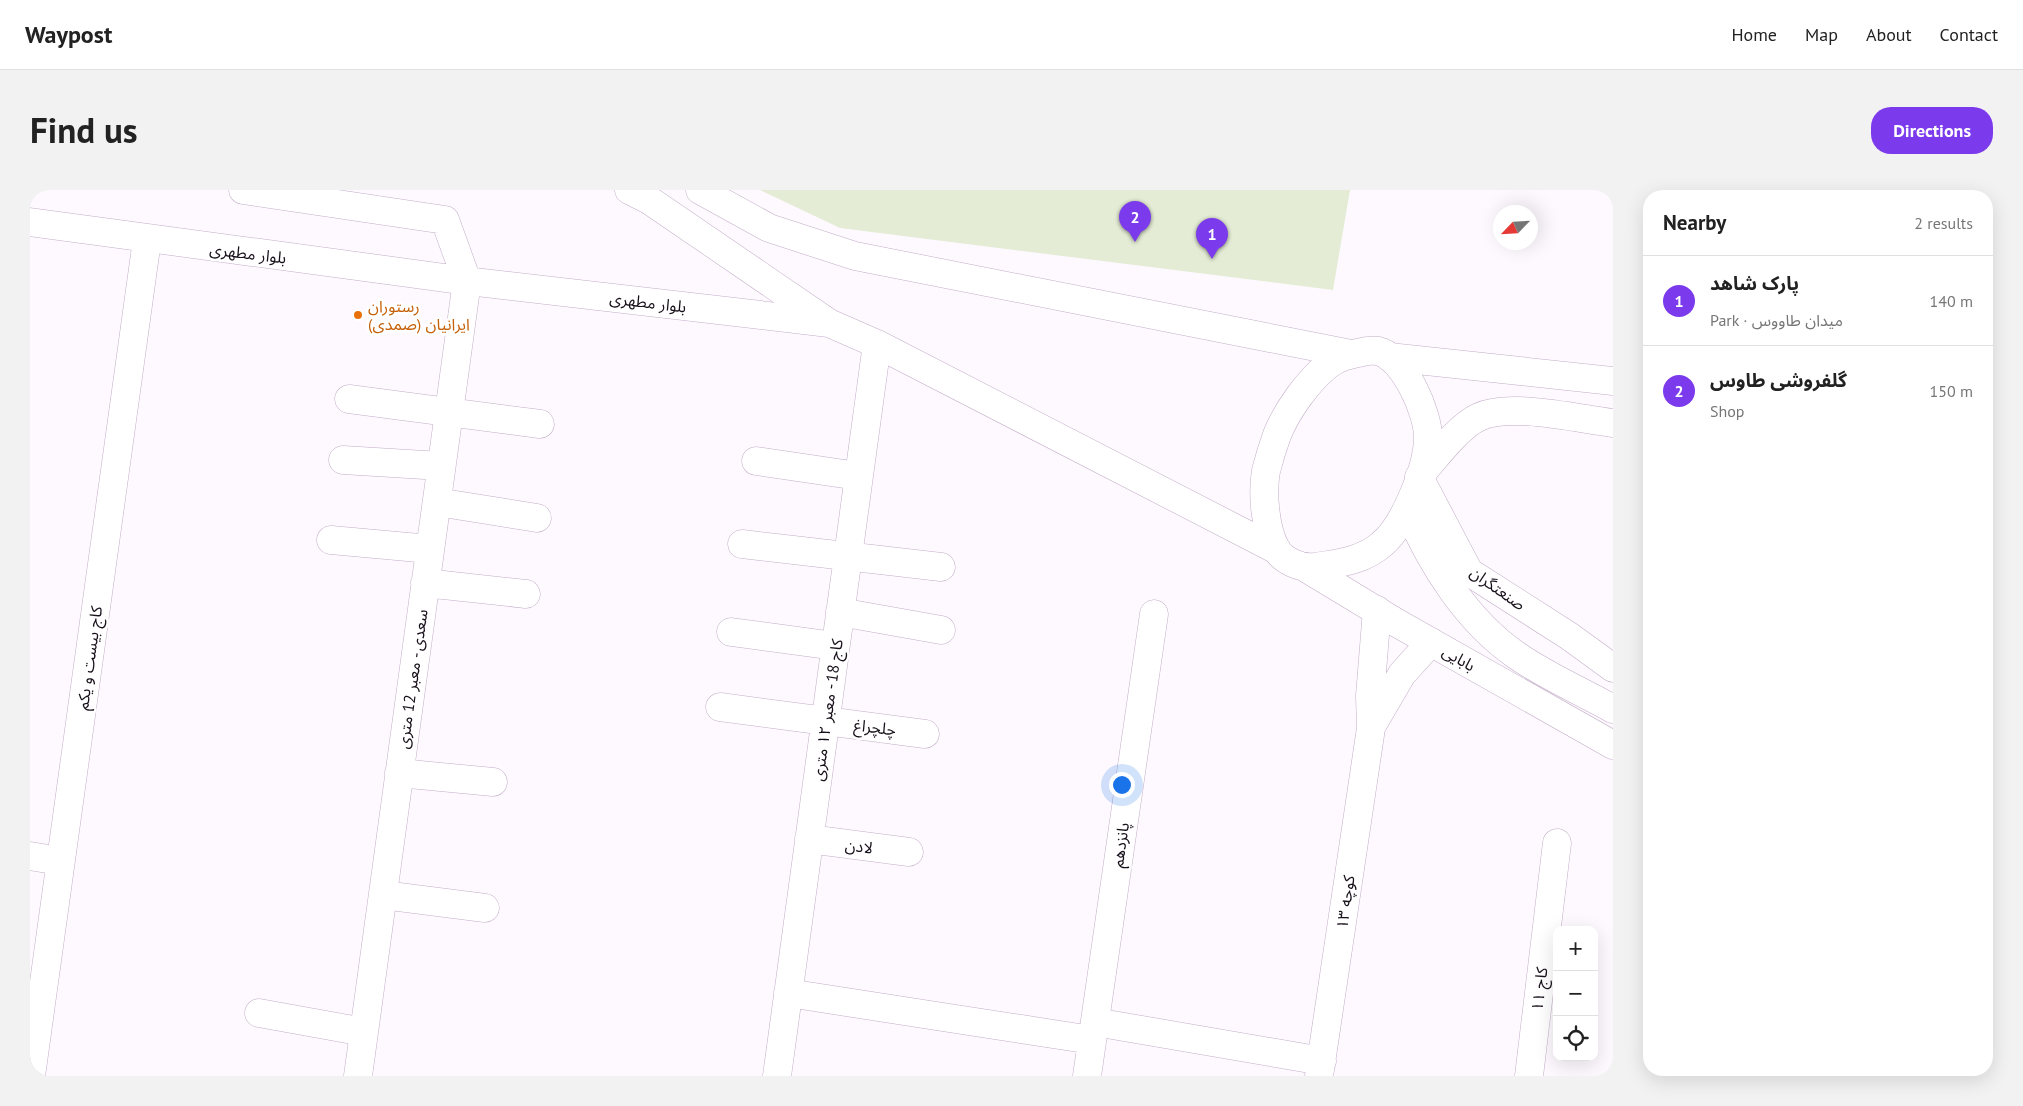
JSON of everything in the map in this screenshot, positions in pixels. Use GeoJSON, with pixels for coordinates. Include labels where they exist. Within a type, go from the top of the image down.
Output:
{"type":"FeatureCollection","features":[{"type":"Feature","properties":{"kind":"street"},"geometry":{"type":"LineString","coordinates":[[243,190],[445,220],[467,281]]}},
{"type":"Feature","properties":{"kind":"street"},"geometry":{"type":"LineString","coordinates":[[629,190],[649,200],[829,324]]}},
{"type":"Feature","properties":{"kind":"street"},"geometry":{"type":"LineString","coordinates":[[700,190],[769,228],[855,256],[1351,354]]}},
{"type":"Feature","properties":{"kind":"street","name":"بلوار مطهری"},"geometry":{"type":"LineString","coordinates":[[30,222],[147,240],[467,281],[829,324]]}},
{"type":"Feature","properties":{"kind":"street","name":"کاج بیست و یکم"},"geometry":{"type":"LineString","coordinates":[[31,1076],[147,240]]}},
{"type":"Feature","properties":{"kind":"street","name":"سعدی - معبر 12 متری"},"geometry":{"type":"LineString","coordinates":[[358,1076],[467,281]]}},
{"type":"Feature","properties":{"kind":"street","name":"بابایی"},"geometry":{"type":"LineString","coordinates":[[829,324],[876,344],[1277,550],[1289,560],[1613,745]]}},
{"type":"Feature","properties":{"kind":"street","name":"کاج 18 - معبر ۱۲ متری"},"geometry":{"type":"LineString","coordinates":[[777,1076],[876,344]]}},
{"type":"Feature","properties":{"kind":"street"},"geometry":{"type":"LineString","coordinates":[[1277,550],[1270,529],[1265,495],[1266,472],[1278,432],[1301,394],[1328,365],[1351,354],[1379,351],[1398,364],[1407,378],[1422,409],[1428,438],[1419,477],[1408,510],[1382,544],[1364,555],[1347,562],[1306,568]]}},
{"type":"Feature","properties":{"kind":"street"},"geometry":{"type":"LineString","coordinates":[[1389,357],[1613,381]]}},
{"type":"Feature","properties":{"kind":"street"},"geometry":{"type":"LineString","coordinates":[[350,399],[449,414],[540,424]]}},
{"type":"Feature","properties":{"kind":"street"},"geometry":{"type":"LineString","coordinates":[[1419,477],[1458,434],[1478,417],[1507,410],[1613,423]]}},
{"type":"Feature","properties":{"kind":"street"},"geometry":{"type":"LineString","coordinates":[[343,460],[441,466]]}},
{"type":"Feature","properties":{"kind":"street"},"geometry":{"type":"LineString","coordinates":[[756,460],[858,476]]}},
{"type":"Feature","properties":{"kind":"street","name":"صنعتگران"},"geometry":{"type":"LineString","coordinates":[[1419,477],[1469,572],[1569,636],[1613,668]]}},
{"type":"Feature","properties":{"kind":"street"},"geometry":{"type":"LineString","coordinates":[[437,502],[537,518]]}},
{"type":"Feature","properties":{"kind":"street"},"geometry":{"type":"LineString","coordinates":[[1408,510],[1423,544],[1465,606],[1486,629],[1516,655],[1613,709]]}},
{"type":"Feature","properties":{"kind":"street"},"geometry":{"type":"LineString","coordinates":[[331,540],[430,550]]}},
{"type":"Feature","properties":{"kind":"street"},"geometry":{"type":"LineString","coordinates":[[742,544],[940,567]]}},
{"type":"Feature","properties":{"kind":"street"},"geometry":{"type":"LineString","coordinates":[[426,583],[526,594]]}},
{"type":"Feature","properties":{"kind":"street","name":"کوچه ۱۳"},"geometry":{"type":"LineString","coordinates":[[1320,1069],[1371,728],[1370,696],[1376,610]]}},
{"type":"Feature","properties":{"kind":"street"},"geometry":{"type":"LineString","coordinates":[[840,612],[941,630]]}},
{"type":"Feature","properties":{"kind":"street","name":"پانزدهم"},"geometry":{"type":"LineString","coordinates":[[1087,1076],[1154,614]]}},
{"type":"Feature","properties":{"kind":"street"},"geometry":{"type":"LineString","coordinates":[[731,632],[835,646]]}},
{"type":"Feature","properties":{"kind":"street","name":"کوچه ۱۳"},"geometry":{"type":"LineString","coordinates":[[1371,728],[1402,674],[1431,642]]}},
{"type":"Feature","properties":{"kind":"street","name":"چلچراغ"},"geometry":{"type":"LineString","coordinates":[[720,707],[925,734]]}},
{"type":"Feature","properties":{"kind":"street"},"geometry":{"type":"LineString","coordinates":[[399,773],[493,782]]}},
{"type":"Feature","properties":{"kind":"street","name":"لادن"},"geometry":{"type":"LineString","coordinates":[[809,839],[909,852]]}},
{"type":"Feature","properties":{"kind":"street","name":"کاج ۱۱"},"geometry":{"type":"LineString","coordinates":[[1529,1076],[1557,843]]}},
{"type":"Feature","properties":{"kind":"street"},"geometry":{"type":"LineString","coordinates":[[30,856],[60,861]]}},
{"type":"Feature","properties":{"kind":"street"},"geometry":{"type":"LineString","coordinates":[[383,895],[485,908]]}},
{"type":"Feature","properties":{"kind":"street"},"geometry":{"type":"LineString","coordinates":[[788,993],[1093,1031],[1320,1069]]}},
{"type":"Feature","properties":{"kind":"street"},"geometry":{"type":"LineString","coordinates":[[259,1013],[364,1032]]}},
{"type":"Feature","properties":{"kind":"green space"},"geometry":{"type":"Polygon","coordinates":[[[760,190],[1350,190],[1333,290],[840,228],[760,190]]]}},
{"type":"Feature","properties":{"kind":"place","name":"گلفروشی طاوس"},"geometry":{"type":"Point","coordinates":[1135,242]}},
{"type":"Feature","properties":{"kind":"place","name":"پارک شاهد"},"geometry":{"type":"Point","coordinates":[1212,259]}},
{"type":"Feature","properties":{"kind":"place","name":"رستوران ایرانیان (صمدی)"},"geometry":{"type":"Point","coordinates":[358,315]}}]}
